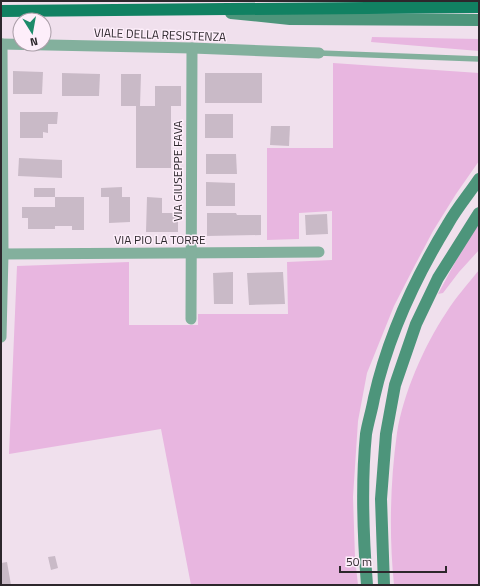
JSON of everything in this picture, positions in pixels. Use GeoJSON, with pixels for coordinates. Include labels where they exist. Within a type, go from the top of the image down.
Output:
{"type":"FeatureCollection","features":[{"type":"Feature","properties":{"kind":"main road"},"geometry":{"type":"LineString","coordinates":[[1,11],[479,7]]}},
{"type":"Feature","properties":{"kind":"main road"},"geometry":{"type":"LineString","coordinates":[[184,9],[290,19],[479,20]]}},
{"type":"Feature","properties":{"kind":"main road"},"geometry":{"type":"LineString","coordinates":[[367,585],[364,549],[363,495],[366,433],[378,380],[396,325],[420,273],[448,223],[479,179]]}},
{"type":"Feature","properties":{"kind":"main road"},"geometry":{"type":"LineString","coordinates":[[384,585],[381,498],[386,434],[395,385],[416,324],[438,278],[479,213]]}},
{"type":"Feature","properties":{"kind":"street","name":"VIALE DELLA RESISTENZA"},"geometry":{"type":"LineString","coordinates":[[2,44],[192,48],[319,53]]}},
{"type":"Feature","properties":{"kind":"street"},"geometry":{"type":"LineString","coordinates":[[1,337],[2,44]]}},
{"type":"Feature","properties":{"kind":"street","name":"VIA GIUSEPPE FAVA"},"geometry":{"type":"LineString","coordinates":[[191,319],[192,48]]}},
{"type":"Feature","properties":{"kind":"street","name":"VIA PIO LA TORRE"},"geometry":{"type":"LineString","coordinates":[[2,254],[319,252]]}},
{"type":"Feature","properties":{"kind":"lane"},"geometry":{"type":"LineString","coordinates":[[319,53],[479,59]]}},
{"type":"Feature","properties":{"kind":"shaded area"},"geometry":{"type":"Polygon","coordinates":[[[372,37],[479,39],[479,51],[371,42],[372,37]]]}},
{"type":"Feature","properties":{"kind":"shaded area"},"geometry":{"type":"Polygon","coordinates":[[[333,63],[479,73],[479,161],[433,231],[394,306],[367,373],[358,421],[353,497],[355,558],[358,585],[191,585],[161,429],[9,454],[17,266],[129,262],[129,325],[198,325],[198,314],[288,314],[287,262],[332,260],[332,211],[299,213],[299,239],[267,240],[267,148],[333,148],[333,63]]]}},
{"type":"Feature","properties":{"kind":"shaded area"},"geometry":{"type":"Polygon","coordinates":[[[479,223],[479,250],[459,272],[443,293],[438,294],[458,257],[479,223]]]}},
{"type":"Feature","properties":{"kind":"shaded area"},"geometry":{"type":"Polygon","coordinates":[[[479,270],[479,585],[394,585],[391,547],[392,490],[397,433],[404,402],[422,355],[430,340],[453,302],[479,270]]]}},
{"type":"Feature","properties":{"kind":"building"},"geometry":{"type":"Polygon","coordinates":[[[13,71],[43,72],[42,94],[13,94],[13,71]]]}},
{"type":"Feature","properties":{"kind":"building"},"geometry":{"type":"Polygon","coordinates":[[[62,73],[100,74],[99,96],[62,96],[62,73]]]}},
{"type":"Feature","properties":{"kind":"building"},"geometry":{"type":"Polygon","coordinates":[[[205,73],[262,73],[262,103],[205,103],[205,73]]]}},
{"type":"Feature","properties":{"kind":"building"},"geometry":{"type":"Polygon","coordinates":[[[121,74],[141,74],[140,106],[155,106],[155,86],[181,86],[181,106],[171,106],[171,168],[136,168],[136,106],[121,106],[121,74]]]}},
{"type":"Feature","properties":{"kind":"building"},"geometry":{"type":"Polygon","coordinates":[[[20,112],[58,112],[57,124],[48,124],[48,133],[43,132],[43,138],[20,138],[20,112]]]}},
{"type":"Feature","properties":{"kind":"building"},"geometry":{"type":"Polygon","coordinates":[[[205,114],[233,114],[233,138],[205,138],[205,114]]]}},
{"type":"Feature","properties":{"kind":"building"},"geometry":{"type":"Polygon","coordinates":[[[271,126],[290,126],[289,146],[270,145],[271,126]]]}},
{"type":"Feature","properties":{"kind":"building"},"geometry":{"type":"Polygon","coordinates":[[[206,154],[236,154],[237,174],[206,174],[206,154]]]}},
{"type":"Feature","properties":{"kind":"building"},"geometry":{"type":"Polygon","coordinates":[[[19,158],[62,160],[62,178],[18,176],[19,158]]]}},
{"type":"Feature","properties":{"kind":"building"},"geometry":{"type":"Polygon","coordinates":[[[206,182],[235,183],[235,206],[206,206],[206,182]]]}},
{"type":"Feature","properties":{"kind":"building"},"geometry":{"type":"Polygon","coordinates":[[[122,187],[122,197],[130,197],[130,222],[109,223],[109,197],[101,197],[101,188],[122,187]]]}},
{"type":"Feature","properties":{"kind":"building"},"geometry":{"type":"Polygon","coordinates":[[[34,188],[55,188],[55,197],[34,197],[34,188]]]}},
{"type":"Feature","properties":{"kind":"building"},"geometry":{"type":"Polygon","coordinates":[[[55,197],[84,197],[84,230],[72,230],[72,226],[55,226],[55,229],[28,229],[28,218],[22,218],[22,207],[55,207],[55,197]]]}},
{"type":"Feature","properties":{"kind":"building"},"geometry":{"type":"Polygon","coordinates":[[[147,197],[162,198],[162,213],[178,213],[178,232],[146,232],[147,197]]]}},
{"type":"Feature","properties":{"kind":"building"},"geometry":{"type":"Polygon","coordinates":[[[207,213],[261,215],[261,235],[207,236],[207,213]]]}},
{"type":"Feature","properties":{"kind":"building"},"geometry":{"type":"Polygon","coordinates":[[[327,214],[328,234],[306,235],[305,215],[327,214]]]}},
{"type":"Feature","properties":{"kind":"building"},"geometry":{"type":"Polygon","coordinates":[[[233,272],[233,304],[214,304],[213,273],[233,272]]]}},
{"type":"Feature","properties":{"kind":"building"},"geometry":{"type":"Polygon","coordinates":[[[283,272],[285,304],[249,305],[247,273],[283,272]]]}},
{"type":"Feature","properties":{"kind":"building"},"geometry":{"type":"Polygon","coordinates":[[[55,556],[58,568],[51,570],[48,557],[55,556]]]}},
{"type":"Feature","properties":{"kind":"building"},"geometry":{"type":"Polygon","coordinates":[[[7,562],[11,585],[1,585],[1,563],[7,562]]]}}]}
